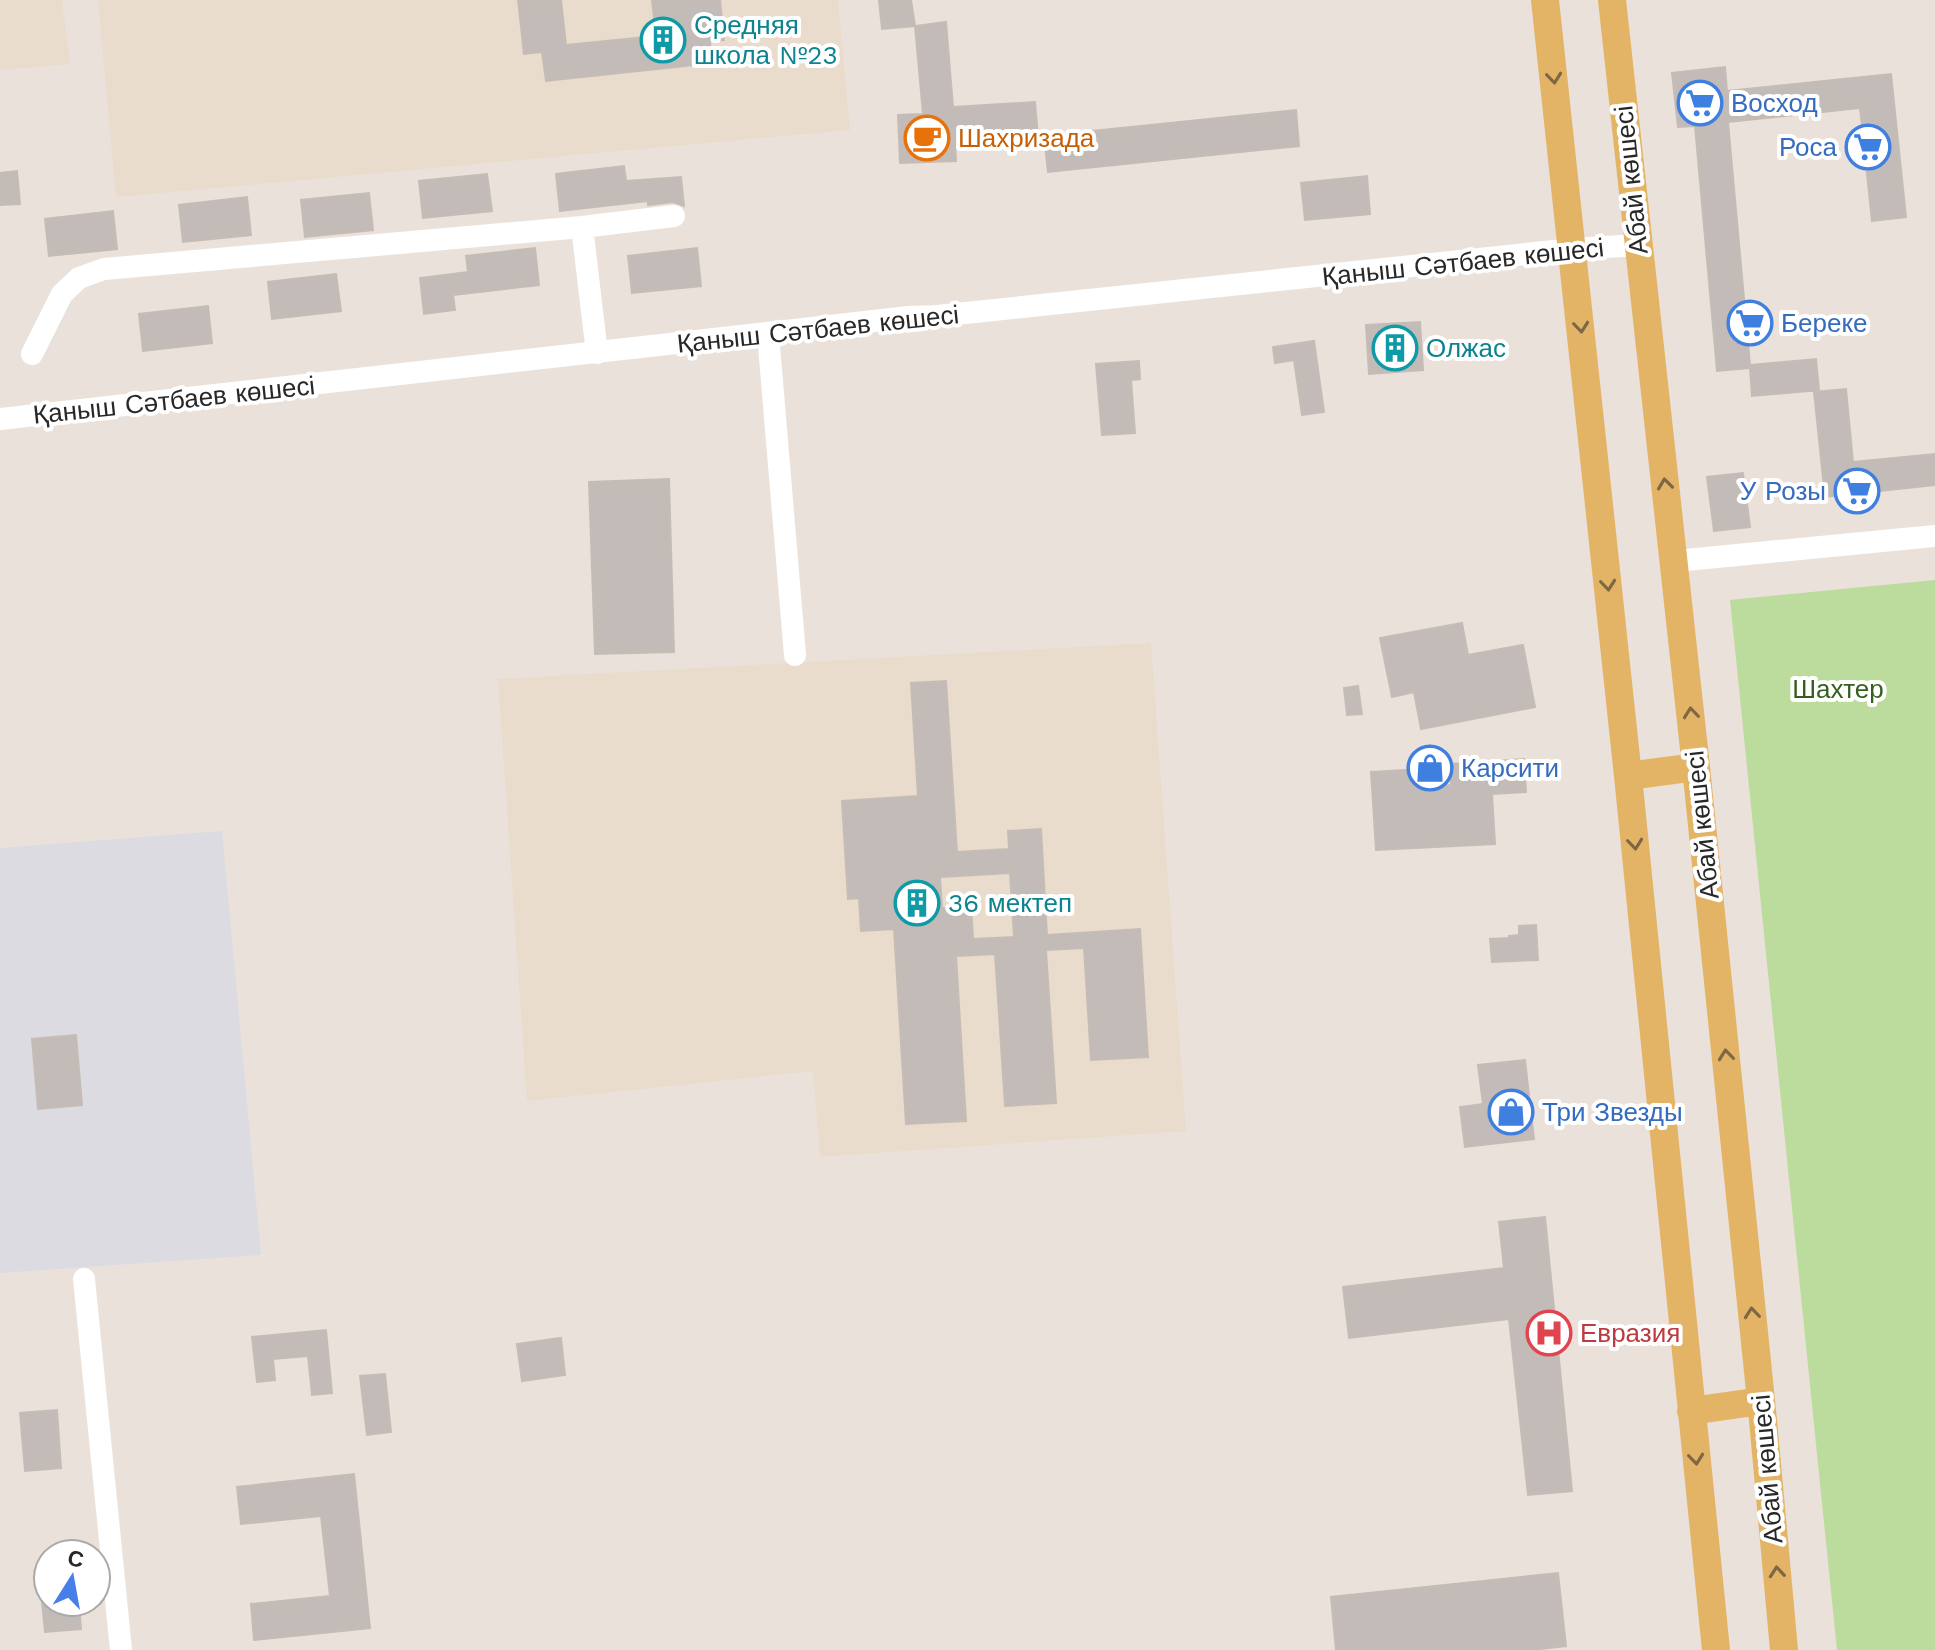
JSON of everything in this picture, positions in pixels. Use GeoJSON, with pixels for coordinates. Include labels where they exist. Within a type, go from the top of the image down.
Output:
{"type":"FeatureCollection","features":[{"type":"Feature","properties":{"kind":"main road"},"geometry":{"type":"LineString","coordinates":[[1545,0],[1669,1169],[1716,1650]]}},
{"type":"Feature","properties":{"kind":"main road","name":"Абай көшесі"},"geometry":{"type":"LineString","coordinates":[[1612,0],[1675,561],[1784,1650]]}},
{"type":"Feature","properties":{"kind":"main road"},"geometry":{"type":"LineString","coordinates":[[1628,776],[1696,767]]}},
{"type":"Feature","properties":{"kind":"main road"},"geometry":{"type":"LineString","coordinates":[[1691,1411],[1761,1401]]}},
{"type":"Feature","properties":{"kind":"street"},"geometry":{"type":"LineString","coordinates":[[32,354],[62,294],[79,278],[104,269],[582,227],[674,216]]}},
{"type":"Feature","properties":{"kind":"street"},"geometry":{"type":"LineString","coordinates":[[582,227],[597,353]]}},
{"type":"Feature","properties":{"kind":"street","name":"Қаныш Сәтбаев көшесі"},"geometry":{"type":"LineString","coordinates":[[0,419],[909,317],[953,315],[1573,249],[1638,245]]}},
{"type":"Feature","properties":{"kind":"street"},"geometry":{"type":"LineString","coordinates":[[768,334],[795,655]]}},
{"type":"Feature","properties":{"kind":"street"},"geometry":{"type":"LineString","coordinates":[[1675,561],[1935,536]]}},
{"type":"Feature","properties":{"kind":"street"},"geometry":{"type":"LineString","coordinates":[[84,1279],[121,1650]]}},
{"type":"Feature","properties":{"kind":"shaded area"},"geometry":{"type":"Polygon","coordinates":[[[0,0],[62,0],[70,64],[0,70],[0,0]]]}},
{"type":"Feature","properties":{"kind":"shaded area"},"geometry":{"type":"Polygon","coordinates":[[[98,0],[838,0],[850,130],[116,197],[98,0]]]}},
{"type":"Feature","properties":{"kind":"shaded area"},"geometry":{"type":"Polygon","coordinates":[[[1151,643],[1186,1131],[820,1157],[813,1071],[527,1101],[498,679],[1151,643]]]}},
{"type":"Feature","properties":{"kind":"shaded area"},"geometry":{"type":"Polygon","coordinates":[[[222,831],[261,1255],[0,1273],[0,848],[222,831]]]}},
{"type":"Feature","properties":{"kind":"green space","name":"Шахтер"},"geometry":{"type":"Polygon","coordinates":[[[1935,580],[1935,1650],[1837,1650],[1730,600],[1935,580]]]}},
{"type":"Feature","properties":{"kind":"building","name":"Средняя школа №23"},"geometry":{"type":"Polygon","coordinates":[[[518,0],[561,0],[566,45],[656,36],[652,0],[720,0],[724,40],[710,41],[712,63],[546,81],[542,52],[524,54],[518,0]]]}},
{"type":"Feature","properties":{"kind":"building"},"geometry":{"type":"Polygon","coordinates":[[[879,0],[911,0],[915,26],[882,29],[879,0]]]}},
{"type":"Feature","properties":{"kind":"building"},"geometry":{"type":"Polygon","coordinates":[[[946,22],[953,107],[1035,102],[1038,137],[955,142],[956,161],[900,163],[898,115],[923,114],[915,26],[946,22]]]}},
{"type":"Feature","properties":{"kind":"building"},"geometry":{"type":"Polygon","coordinates":[[[1725,67],[1727,91],[1891,74],[1906,217],[1872,221],[1860,108],[1728,122],[1750,365],[1816,359],[1819,390],[1752,396],[1750,368],[1717,371],[1695,126],[1678,127],[1672,73],[1725,67]]]}},
{"type":"Feature","properties":{"kind":"building"},"geometry":{"type":"Polygon","coordinates":[[[1296,110],[1299,146],[1048,172],[1044,136],[1296,110]]]}},
{"type":"Feature","properties":{"kind":"building"},"geometry":{"type":"Polygon","coordinates":[[[624,166],[626,181],[681,177],[684,206],[673,202],[648,205],[648,201],[560,211],[556,174],[624,166]]]}},
{"type":"Feature","properties":{"kind":"building"},"geometry":{"type":"Polygon","coordinates":[[[17,171],[20,204],[0,205],[0,173],[17,171]]]}},
{"type":"Feature","properties":{"kind":"building"},"geometry":{"type":"Polygon","coordinates":[[[487,174],[492,211],[423,218],[419,181],[487,174]]]}},
{"type":"Feature","properties":{"kind":"building"},"geometry":{"type":"Polygon","coordinates":[[[1367,176],[1370,214],[1305,220],[1301,183],[1367,176]]]}},
{"type":"Feature","properties":{"kind":"building"},"geometry":{"type":"Polygon","coordinates":[[[369,193],[373,230],[305,237],[301,200],[369,193]]]}},
{"type":"Feature","properties":{"kind":"building"},"geometry":{"type":"Polygon","coordinates":[[[247,197],[251,235],[183,242],[179,205],[247,197]]]}},
{"type":"Feature","properties":{"kind":"building"},"geometry":{"type":"Polygon","coordinates":[[[113,211],[117,249],[49,256],[45,219],[113,211]]]}},
{"type":"Feature","properties":{"kind":"building"},"geometry":{"type":"Polygon","coordinates":[[[535,248],[539,285],[453,295],[455,310],[424,314],[420,278],[468,272],[466,256],[535,248]]]}},
{"type":"Feature","properties":{"kind":"building"},"geometry":{"type":"Polygon","coordinates":[[[697,248],[701,286],[632,293],[628,256],[697,248]]]}},
{"type":"Feature","properties":{"kind":"building"},"geometry":{"type":"Polygon","coordinates":[[[336,274],[341,311],[272,319],[268,282],[336,274]]]}},
{"type":"Feature","properties":{"kind":"building"},"geometry":{"type":"Polygon","coordinates":[[[208,306],[212,343],[143,351],[139,314],[208,306]]]}},
{"type":"Feature","properties":{"kind":"building","name":"Олжас"},"geometry":{"type":"Polygon","coordinates":[[[1420,322],[1423,370],[1369,374],[1366,325],[1420,322]]]}},
{"type":"Feature","properties":{"kind":"building"},"geometry":{"type":"Polygon","coordinates":[[[1314,341],[1324,412],[1302,415],[1294,360],[1275,363],[1273,347],[1314,341]]]}},
{"type":"Feature","properties":{"kind":"building"},"geometry":{"type":"Polygon","coordinates":[[[1139,361],[1140,379],[1131,380],[1135,433],[1102,435],[1096,364],[1139,361]]]}},
{"type":"Feature","properties":{"kind":"building"},"geometry":{"type":"Polygon","coordinates":[[[1846,389],[1853,462],[1935,454],[1935,485],[1825,497],[1814,392],[1846,389]]]}},
{"type":"Feature","properties":{"kind":"building"},"geometry":{"type":"Polygon","coordinates":[[[1743,473],[1750,527],[1714,531],[1707,477],[1743,473]]]}},
{"type":"Feature","properties":{"kind":"building"},"geometry":{"type":"Polygon","coordinates":[[[669,479],[674,652],[595,654],[589,482],[669,479]]]}},
{"type":"Feature","properties":{"kind":"building"},"geometry":{"type":"Polygon","coordinates":[[[1462,623],[1468,655],[1523,645],[1535,707],[1421,729],[1414,692],[1392,697],[1380,638],[1462,623]]]}},
{"type":"Feature","properties":{"kind":"building","name":"36 мектеп"},"geometry":{"type":"Polygon","coordinates":[[[946,681],[957,852],[1009,849],[1008,831],[1041,829],[1047,935],[1140,929],[1148,1057],[1091,1060],[1084,948],[1046,950],[1056,1103],[1005,1106],[995,954],[956,956],[966,1121],[906,1124],[894,929],[861,931],[859,898],[848,899],[842,801],[918,796],[911,683],[946,681]],[[1010,873],[940,877],[942,908],[971,907],[973,939],[1014,937],[1010,873]]]}},
{"type":"Feature","properties":{"kind":"building"},"geometry":{"type":"Polygon","coordinates":[[[1358,686],[1362,714],[1347,715],[1344,688],[1358,686]]]}},
{"type":"Feature","properties":{"kind":"building"},"geometry":{"type":"Polygon","coordinates":[[[1524,759],[1526,792],[1492,794],[1495,844],[1376,850],[1371,772],[1422,769],[1423,787],[1451,785],[1450,764],[1524,759]]]}},
{"type":"Feature","properties":{"kind":"building"},"geometry":{"type":"Polygon","coordinates":[[[1536,925],[1538,960],[1492,962],[1490,939],[1519,935],[1519,926],[1536,925]]]}},
{"type":"Feature","properties":{"kind":"building"},"geometry":{"type":"Polygon","coordinates":[[[76,1035],[82,1105],[38,1109],[32,1039],[76,1035]]]}},
{"type":"Feature","properties":{"kind":"building"},"geometry":{"type":"Polygon","coordinates":[[[1525,1060],[1534,1139],[1465,1147],[1460,1107],[1483,1104],[1478,1065],[1525,1060]]]}},
{"type":"Feature","properties":{"kind":"building"},"geometry":{"type":"Polygon","coordinates":[[[1545,1217],[1572,1491],[1528,1495],[1509,1319],[1349,1338],[1343,1287],[1504,1268],[1499,1222],[1545,1217]]]}},
{"type":"Feature","properties":{"kind":"building"},"geometry":{"type":"Polygon","coordinates":[[[326,1330],[332,1393],[312,1395],[308,1356],[273,1359],[275,1380],[257,1382],[252,1337],[326,1330]]]}},
{"type":"Feature","properties":{"kind":"building"},"geometry":{"type":"Polygon","coordinates":[[[561,1338],[565,1375],[522,1381],[517,1344],[561,1338]]]}},
{"type":"Feature","properties":{"kind":"building"},"geometry":{"type":"Polygon","coordinates":[[[385,1374],[391,1432],[367,1435],[360,1376],[385,1374]]]}},
{"type":"Feature","properties":{"kind":"building"},"geometry":{"type":"Polygon","coordinates":[[[57,1410],[61,1468],[25,1471],[20,1413],[57,1410]]]}},
{"type":"Feature","properties":{"kind":"building"},"geometry":{"type":"Polygon","coordinates":[[[354,1474],[370,1628],[254,1640],[251,1604],[330,1596],[321,1516],[241,1524],[237,1487],[354,1474]]]}},
{"type":"Feature","properties":{"kind":"building"},"geometry":{"type":"Polygon","coordinates":[[[1558,1573],[1566,1646],[1531,1650],[1336,1650],[1331,1597],[1558,1573]]]}},
{"type":"Feature","properties":{"kind":"building"},"geometry":{"type":"Polygon","coordinates":[[[44,1618],[80,1618],[81,1629],[45,1632],[44,1618]]]}},
{"type":"Feature","properties":{"kind":"place","name":"Средняя школа №23"},"geometry":{"type":"Point","coordinates":[663,40]}},
{"type":"Feature","properties":{"kind":"place","name":"Восход"},"geometry":{"type":"Point","coordinates":[1700,103]}},
{"type":"Feature","properties":{"kind":"place","name":"Шахризада"},"geometry":{"type":"Point","coordinates":[927,138]}},
{"type":"Feature","properties":{"kind":"place","name":"Роса"},"geometry":{"type":"Point","coordinates":[1868,147]}},
{"type":"Feature","properties":{"kind":"place","name":"Береке"},"geometry":{"type":"Point","coordinates":[1750,323]}},
{"type":"Feature","properties":{"kind":"place","name":"Олжас"},"geometry":{"type":"Point","coordinates":[1395,348]}},
{"type":"Feature","properties":{"kind":"place","name":"У Розы"},"geometry":{"type":"Point","coordinates":[1857,491]}},
{"type":"Feature","properties":{"kind":"place","name":"Карсити"},"geometry":{"type":"Point","coordinates":[1430,768]}},
{"type":"Feature","properties":{"kind":"place","name":"36 мектеп"},"geometry":{"type":"Point","coordinates":[917,903]}},
{"type":"Feature","properties":{"kind":"place","name":"Три Звезды"},"geometry":{"type":"Point","coordinates":[1511,1112]}},
{"type":"Feature","properties":{"kind":"place","name":"Евразия"},"geometry":{"type":"Point","coordinates":[1549,1333]}}]}
